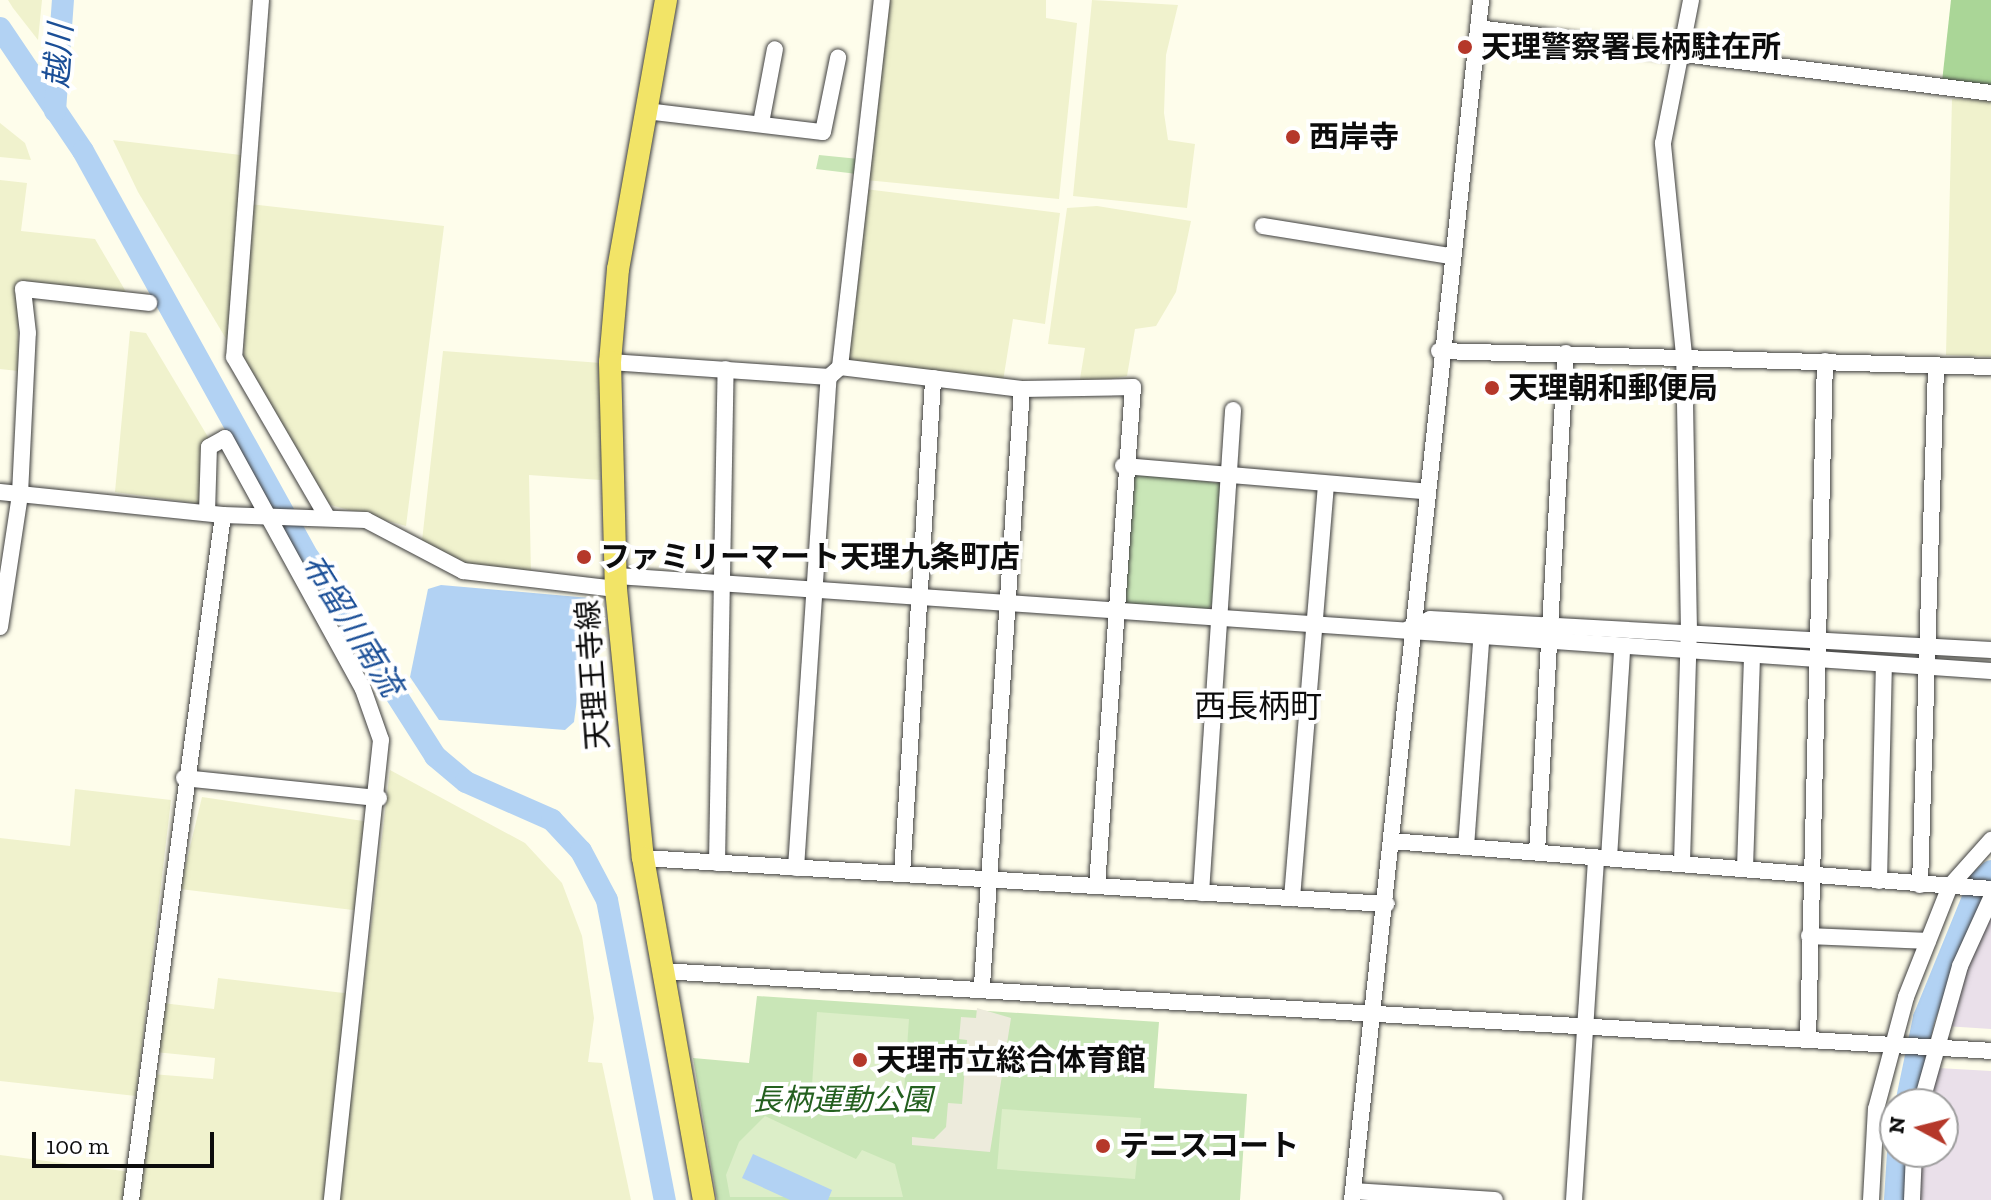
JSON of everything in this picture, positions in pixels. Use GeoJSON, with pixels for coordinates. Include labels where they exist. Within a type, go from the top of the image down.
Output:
{"type":"FeatureCollection","features":[{"type":"Feature","properties":{"kind":"main road","name":"天理王寺線"},"geometry":{"type":"LineString","coordinates":[[666,0],[646,111],[610,362],[616,583],[643,858],[704,1200]]}},
{"type":"Feature","properties":{"kind":"street"},"geometry":{"type":"LineString","coordinates":[[261,0],[234,357],[311,502],[322,517]]}},
{"type":"Feature","properties":{"kind":"street"},"geometry":{"type":"LineString","coordinates":[[796,868],[834,372],[882,0]]}},
{"type":"Feature","properties":{"kind":"street"},"geometry":{"type":"LineString","coordinates":[[1481,0],[1408,629],[1378,1009],[1352,1196],[1495,1200]]}},
{"type":"Feature","properties":{"kind":"street"},"geometry":{"type":"LineString","coordinates":[[1682,862],[1689,632],[1684,355],[1663,143],[1691,0]]}},
{"type":"Feature","properties":{"kind":"street"},"geometry":{"type":"LineString","coordinates":[[1478,28],[1681,59],[1991,93]]}},
{"type":"Feature","properties":{"kind":"street"},"geometry":{"type":"LineString","coordinates":[[761,123],[775,49]]}},
{"type":"Feature","properties":{"kind":"street"},"geometry":{"type":"LineString","coordinates":[[646,111],[823,132],[838,58]]}},
{"type":"Feature","properties":{"kind":"street"},"geometry":{"type":"LineString","coordinates":[[1263,226],[1452,248]]}},
{"type":"Feature","properties":{"kind":"street"},"geometry":{"type":"LineString","coordinates":[[0,627],[20,494],[28,333],[23,289],[149,303]]}},
{"type":"Feature","properties":{"kind":"street"},"geometry":{"type":"LineString","coordinates":[[1439,351],[1684,355],[1991,367]]}},
{"type":"Feature","properties":{"kind":"street"},"geometry":{"type":"LineString","coordinates":[[1537,852],[1566,353]]}},
{"type":"Feature","properties":{"kind":"street"},"geometry":{"type":"LineString","coordinates":[[1808,1040],[1814,660],[1825,361]]}},
{"type":"Feature","properties":{"kind":"street"},"geometry":{"type":"LineString","coordinates":[[610,362],[933,378],[1022,389],[1133,387],[1123,466],[1097,886]]}},
{"type":"Feature","properties":{"kind":"street"},"geometry":{"type":"LineString","coordinates":[[1920,885],[1936,366]]}},
{"type":"Feature","properties":{"kind":"street"},"geometry":{"type":"LineString","coordinates":[[717,863],[719,583],[726,369]]}},
{"type":"Feature","properties":{"kind":"street"},"geometry":{"type":"LineString","coordinates":[[902,874],[933,378]]}},
{"type":"Feature","properties":{"kind":"street"},"geometry":{"type":"LineString","coordinates":[[982,985],[1022,389]]}},
{"type":"Feature","properties":{"kind":"street"},"geometry":{"type":"LineString","coordinates":[[1201,893],[1233,410]]}},
{"type":"Feature","properties":{"kind":"street"},"geometry":{"type":"LineString","coordinates":[[131,1200],[215,514],[209,447],[225,438],[363,689],[381,740],[379,798],[332,1200]]}},
{"type":"Feature","properties":{"kind":"street"},"geometry":{"type":"LineString","coordinates":[[1123,466],[1423,491]]}},
{"type":"Feature","properties":{"kind":"street"},"geometry":{"type":"LineString","coordinates":[[1292,898],[1326,484]]}},
{"type":"Feature","properties":{"kind":"street"},"geometry":{"type":"LineString","coordinates":[[0,492],[215,514],[366,520],[479,576],[616,583],[719,583],[1408,629],[1481,641],[1550,646],[1991,671]]}},
{"type":"Feature","properties":{"kind":"street"},"geometry":{"type":"LineString","coordinates":[[1408,629],[1430,619],[1991,650]]}},
{"type":"Feature","properties":{"kind":"street"},"geometry":{"type":"LineString","coordinates":[[1466,847],[1481,641]]}},
{"type":"Feature","properties":{"kind":"street"},"geometry":{"type":"LineString","coordinates":[[1574,1200],[1583,1025],[1603,858],[1622,650]]}},
{"type":"Feature","properties":{"kind":"street"},"geometry":{"type":"LineString","coordinates":[[1745,868],[1752,657]]}},
{"type":"Feature","properties":{"kind":"street"},"geometry":{"type":"LineString","coordinates":[[1879,881],[1884,664]]}},
{"type":"Feature","properties":{"kind":"street"},"geometry":{"type":"LineString","coordinates":[[184,778],[379,798]]}},
{"type":"Feature","properties":{"kind":"street"},"geometry":{"type":"LineString","coordinates":[[1871,1200],[1876,1109],[1928,941],[1955,886],[1991,840]]}},
{"type":"Feature","properties":{"kind":"street"},"geometry":{"type":"LineString","coordinates":[[1391,841],[1990,889]]}},
{"type":"Feature","properties":{"kind":"street"},"geometry":{"type":"LineString","coordinates":[[643,858],[1387,904]]}},
{"type":"Feature","properties":{"kind":"street"},"geometry":{"type":"LineString","coordinates":[[1925,1088],[1960,966],[1991,898]]}},
{"type":"Feature","properties":{"kind":"street"},"geometry":{"type":"LineString","coordinates":[[1809,936],[1928,941]]}},
{"type":"Feature","properties":{"kind":"street"},"geometry":{"type":"LineString","coordinates":[[662,971],[982,985],[1991,1051]]}},
{"type":"Feature","properties":{"kind":"street"},"geometry":{"type":"LineString","coordinates":[[1912,1200],[1913,1168]]}},
{"type":"Feature","properties":{"kind":"shaded area"},"geometry":{"type":"Polygon","coordinates":[[[1991,905],[1991,1029],[1945,1026],[1991,905]]]}},
{"type":"Feature","properties":{"kind":"shaded area"},"geometry":{"type":"Polygon","coordinates":[[[977,1008],[1011,1018],[990,1152],[912,1145],[912,1137],[934,1139],[946,1127],[948,1103],[962,1104],[967,1040],[959,1039],[961,1017],[976,1018],[977,1008]]]}},
{"type":"Feature","properties":{"kind":"shaded area"},"geometry":{"type":"Polygon","coordinates":[[[1938,1068],[1991,1071],[1991,1200],[1916,1200],[1919,1168],[1959,1168],[1959,1088],[1931,1088],[1938,1068]]]}},
{"type":"Feature","properties":{"kind":"green space"},"geometry":{"type":"Polygon","coordinates":[[[8,0],[42,0],[38,40],[13,8],[8,0]]]}},
{"type":"Feature","properties":{"kind":"green space"},"geometry":{"type":"Polygon","coordinates":[[[885,0],[1046,0],[1046,18],[1077,23],[1059,199],[866,180],[885,0]]]}},
{"type":"Feature","properties":{"kind":"green space"},"geometry":{"type":"Polygon","coordinates":[[[1092,0],[1178,5],[1166,55],[1164,113],[1168,140],[1195,144],[1187,208],[1073,196],[1092,0]]]}},
{"type":"Feature","properties":{"kind":"green space"},"geometry":{"type":"Polygon","coordinates":[[[1951,0],[1991,0],[1991,93],[1941,91],[1951,0]]]}},
{"type":"Feature","properties":{"kind":"green space"},"geometry":{"type":"Polygon","coordinates":[[[1952,99],[1991,100],[1991,357],[1946,355],[1952,99]]]}},
{"type":"Feature","properties":{"kind":"green space"},"geometry":{"type":"Polygon","coordinates":[[[0,123],[25,143],[31,160],[0,157],[0,123]]]}},
{"type":"Feature","properties":{"kind":"green space"},"geometry":{"type":"Polygon","coordinates":[[[113,140],[241,155],[231,347],[138,192],[113,140]]]}},
{"type":"Feature","properties":{"kind":"green space"},"geometry":{"type":"Polygon","coordinates":[[[819,155],[859,159],[857,174],[816,169],[819,155]]]}},
{"type":"Feature","properties":{"kind":"green space"},"geometry":{"type":"Polygon","coordinates":[[[0,180],[27,183],[21,231],[95,239],[129,297],[18,288],[18,371],[0,369],[0,180]]]}},
{"type":"Feature","properties":{"kind":"green space"},"geometry":{"type":"Polygon","coordinates":[[[865,189],[1060,213],[1045,324],[1013,319],[1003,381],[845,362],[865,189]]]}},
{"type":"Feature","properties":{"kind":"green space"},"geometry":{"type":"Polygon","coordinates":[[[250,204],[444,226],[406,526],[320,502],[243,373],[250,204]]]}},
{"type":"Feature","properties":{"kind":"green space"},"geometry":{"type":"Polygon","coordinates":[[[1097,206],[1191,221],[1176,292],[1156,326],[1135,329],[1127,376],[1079,385],[1085,348],[1048,344],[1067,208],[1097,206]]]}},
{"type":"Feature","properties":{"kind":"green space"},"geometry":{"type":"Polygon","coordinates":[[[130,331],[146,333],[208,437],[201,504],[115,492],[130,331]]]}},
{"type":"Feature","properties":{"kind":"green space"},"geometry":{"type":"Polygon","coordinates":[[[443,351],[601,363],[601,480],[529,475],[531,575],[465,568],[422,541],[443,351]]]}},
{"type":"Feature","properties":{"kind":"green space"},"geometry":{"type":"Polygon","coordinates":[[[1131,472],[1226,484],[1220,594],[1208,609],[1115,604],[1131,472]]]}},
{"type":"Feature","properties":{"kind":"green space"},"geometry":{"type":"Polygon","coordinates":[[[390,770],[525,843],[562,883],[582,936],[594,1018],[588,1062],[602,1063],[631,1200],[338,1200],[390,770]]]}},
{"type":"Feature","properties":{"kind":"green space"},"geometry":{"type":"Polygon","coordinates":[[[75,789],[171,800],[136,1096],[0,1081],[0,838],[70,846],[75,789]]]}},
{"type":"Feature","properties":{"kind":"green space"},"geometry":{"type":"Polygon","coordinates":[[[202,797],[370,822],[361,911],[180,889],[202,797]]]}},
{"type":"Feature","properties":{"kind":"green space"},"geometry":{"type":"Polygon","coordinates":[[[218,978],[352,994],[327,1200],[0,1200],[0,1155],[139,1173],[152,1074],[213,1079],[215,1058],[155,1052],[162,1003],[214,1009],[218,978]]]}},
{"type":"Feature","properties":{"kind":"green space","name":"長柄運動公園"},"geometry":{"type":"Polygon","coordinates":[[[757,996],[1159,1022],[1154,1088],[1247,1094],[1240,1200],[717,1200],[693,1058],[749,1063],[757,996]]]}},
{"type":"Feature","properties":{"kind":"green space","name":"天理市立総合体育館"},"geometry":{"type":"Polygon","coordinates":[[[817,1012],[909,1019],[903,1106],[811,1100],[817,1012]]]}},
{"type":"Feature","properties":{"kind":"green space"},"geometry":{"type":"Polygon","coordinates":[[[1002,1109],[1141,1118],[1135,1179],[997,1169],[1002,1109]]]}},
{"type":"Feature","properties":{"kind":"green space"},"geometry":{"type":"Polygon","coordinates":[[[765,1116],[856,1159],[862,1150],[895,1164],[903,1197],[730,1197],[726,1175],[739,1142],[765,1116]]]}},
{"type":"Feature","properties":{"kind":"water"},"geometry":{"type":"Polygon","coordinates":[[[441,585],[590,598],[574,722],[565,730],[439,720],[410,677],[428,589],[441,585]]]}},
{"type":"Feature","properties":{"kind":"water"},"geometry":{"type":"Polygon","coordinates":[[[753,1154],[832,1190],[828,1200],[790,1200],[742,1178],[753,1154]]]}},
{"type":"Feature","properties":{"kind":"waterway","name":"越川"},"geometry":{"type":"LineString","coordinates":[[55,111],[63,0]]}},
{"type":"Feature","properties":{"kind":"waterway","name":"布留川南流"},"geometry":{"type":"LineString","coordinates":[[0,28],[83,151],[309,558],[435,756],[466,782],[552,820],[581,851],[607,900],[665,1200]]}},
{"type":"Feature","properties":{"kind":"waterway"},"geometry":{"type":"LineString","coordinates":[[1909,1088],[1924,1018],[1980,881],[1991,871]]}},
{"type":"Feature","properties":{"kind":"waterway"},"geometry":{"type":"LineString","coordinates":[[1895,1200],[1897,1168]]}},
{"type":"Feature","properties":{"kind":"place","name":"天理警察署長柄駐在所"},"geometry":{"type":"Point","coordinates":[1465,47]}},
{"type":"Feature","properties":{"kind":"place","name":"西岸寺"},"geometry":{"type":"Point","coordinates":[1293,137]}},
{"type":"Feature","properties":{"kind":"place","name":"天理朝和郵便局"},"geometry":{"type":"Point","coordinates":[1492,388]}},
{"type":"Feature","properties":{"kind":"place","name":"ファミリーマート天理九条町店"},"geometry":{"type":"Point","coordinates":[584,557]}},
{"type":"Feature","properties":{"kind":"place","name":"天理市立総合体育館"},"geometry":{"type":"Point","coordinates":[860,1060]}},
{"type":"Feature","properties":{"kind":"place","name":"テニスコート"},"geometry":{"type":"Point","coordinates":[1103,1146]}},
{"type":"Feature","properties":{"kind":"district","name":"西長柄町"},"geometry":{"type":"Point","coordinates":[1258,706]}}]}
